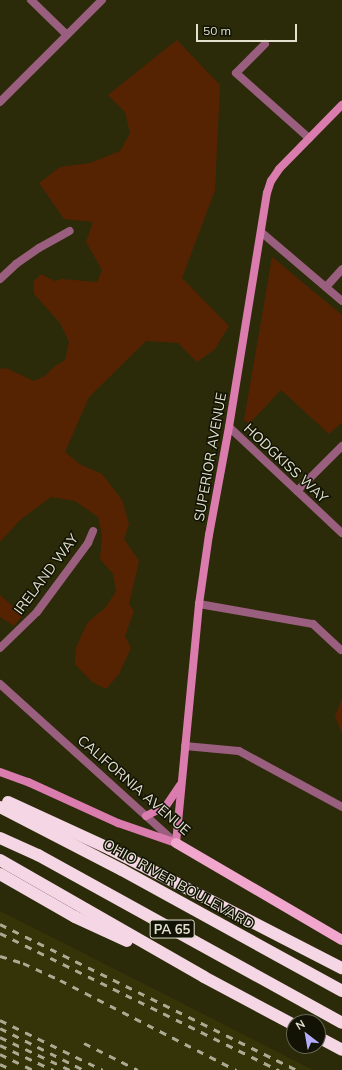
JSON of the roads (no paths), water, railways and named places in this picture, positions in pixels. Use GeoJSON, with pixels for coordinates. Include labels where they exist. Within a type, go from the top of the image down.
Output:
{"type":"FeatureCollection","features":[{"type":"Feature","properties":{"kind":"highway"},"geometry":{"type":"LineString","coordinates":[[0,799],[110,849],[342,968]]}},
{"type":"Feature","properties":{"kind":"highway","name":"OHIO RIVER BOULEVARD"},"geometry":{"type":"LineString","coordinates":[[0,807],[75,844],[342,991]]}},
{"type":"Feature","properties":{"kind":"highway","name":"PA 65"},"geometry":{"type":"LineString","coordinates":[[0,838],[44,859],[342,1023]]}},
{"type":"Feature","properties":{"kind":"highway"},"geometry":{"type":"LineString","coordinates":[[0,860],[204,977],[286,1021]]}},
{"type":"Feature","properties":{"kind":"highway"},"geometry":{"type":"LineString","coordinates":[[0,874],[75,917],[204,977]]}},
{"type":"Feature","properties":{"kind":"highway"},"geometry":{"type":"LineString","coordinates":[[326,1041],[342,1050]]}},
{"type":"Feature","properties":{"kind":"main road","name":"CALIFORNIA AVENUE"},"geometry":{"type":"LineString","coordinates":[[176,843],[342,940]]}},
{"type":"Feature","properties":{"kind":"street"},"geometry":{"type":"LineString","coordinates":[[31,0],[67,36]]}},
{"type":"Feature","properties":{"kind":"street"},"geometry":{"type":"LineString","coordinates":[[0,102],[102,0]]}},
{"type":"Feature","properties":{"kind":"street"},"geometry":{"type":"LineString","coordinates":[[265,44],[236,73],[309,138]]}},
{"type":"Feature","properties":{"kind":"street","name":"SUPERIOR AVENUE"},"geometry":{"type":"LineString","coordinates":[[176,843],[199,604],[209,535],[271,181],[279,169],[342,105]]}},
{"type":"Feature","properties":{"kind":"street"},"geometry":{"type":"LineString","coordinates":[[0,280],[22,260],[70,231]]}},
{"type":"Feature","properties":{"kind":"street"},"geometry":{"type":"LineString","coordinates":[[261,232],[342,301]]}},
{"type":"Feature","properties":{"kind":"street"},"geometry":{"type":"LineString","coordinates":[[326,287],[342,269]]}},
{"type":"Feature","properties":{"kind":"street","name":"HODGKISS WAY"},"geometry":{"type":"LineString","coordinates":[[229,427],[342,533]]}},
{"type":"Feature","properties":{"kind":"street"},"geometry":{"type":"LineString","coordinates":[[297,491],[342,446]]}},
{"type":"Feature","properties":{"kind":"street","name":"IRELAND WAY"},"geometry":{"type":"LineString","coordinates":[[0,648],[37,612],[88,542],[93,531]]}},
{"type":"Feature","properties":{"kind":"street"},"geometry":{"type":"LineString","coordinates":[[199,604],[313,624],[341,650]]}},
{"type":"Feature","properties":{"kind":"street","name":"CALIFORNIA AVENUE"},"geometry":{"type":"LineString","coordinates":[[0,684],[176,843]]}},
{"type":"Feature","properties":{"kind":"street"},"geometry":{"type":"LineString","coordinates":[[185,746],[239,751],[342,807]]}},
{"type":"Feature","properties":{"kind":"street"},"geometry":{"type":"LineString","coordinates":[[0,772],[28,782],[118,823],[176,843]]}},
{"type":"Feature","properties":{"kind":"street"},"geometry":{"type":"LineString","coordinates":[[146,816],[166,806],[172,800],[182,781]]}},
{"type":"Feature","properties":{"kind":"railway"},"geometry":{"type":"LineString","coordinates":[[0,924],[297,1070]]}},
{"type":"Feature","properties":{"kind":"railway"},"geometry":{"type":"LineString","coordinates":[[0,933],[279,1070]]}},
{"type":"Feature","properties":{"kind":"railway"},"geometry":{"type":"LineString","coordinates":[[0,956],[23,963],[60,980],[236,1070]]}},
{"type":"Feature","properties":{"kind":"railway"},"geometry":{"type":"LineString","coordinates":[[0,1020],[103,1070]]}},
{"type":"Feature","properties":{"kind":"railway"},"geometry":{"type":"LineString","coordinates":[[0,1028],[84,1070]]}},
{"type":"Feature","properties":{"kind":"railway"},"geometry":{"type":"LineString","coordinates":[[0,1037],[70,1070]]}},
{"type":"Feature","properties":{"kind":"railway"},"geometry":{"type":"LineString","coordinates":[[84,1043],[138,1070]]}},
{"type":"Feature","properties":{"kind":"railway"},"geometry":{"type":"LineString","coordinates":[[0,1045],[53,1070]]}},
{"type":"Feature","properties":{"kind":"railway"},"geometry":{"type":"LineString","coordinates":[[0,1054],[33,1070]]}},
{"type":"Feature","properties":{"kind":"railway"},"geometry":{"type":"LineString","coordinates":[[0,1064],[13,1070]]}}]}
